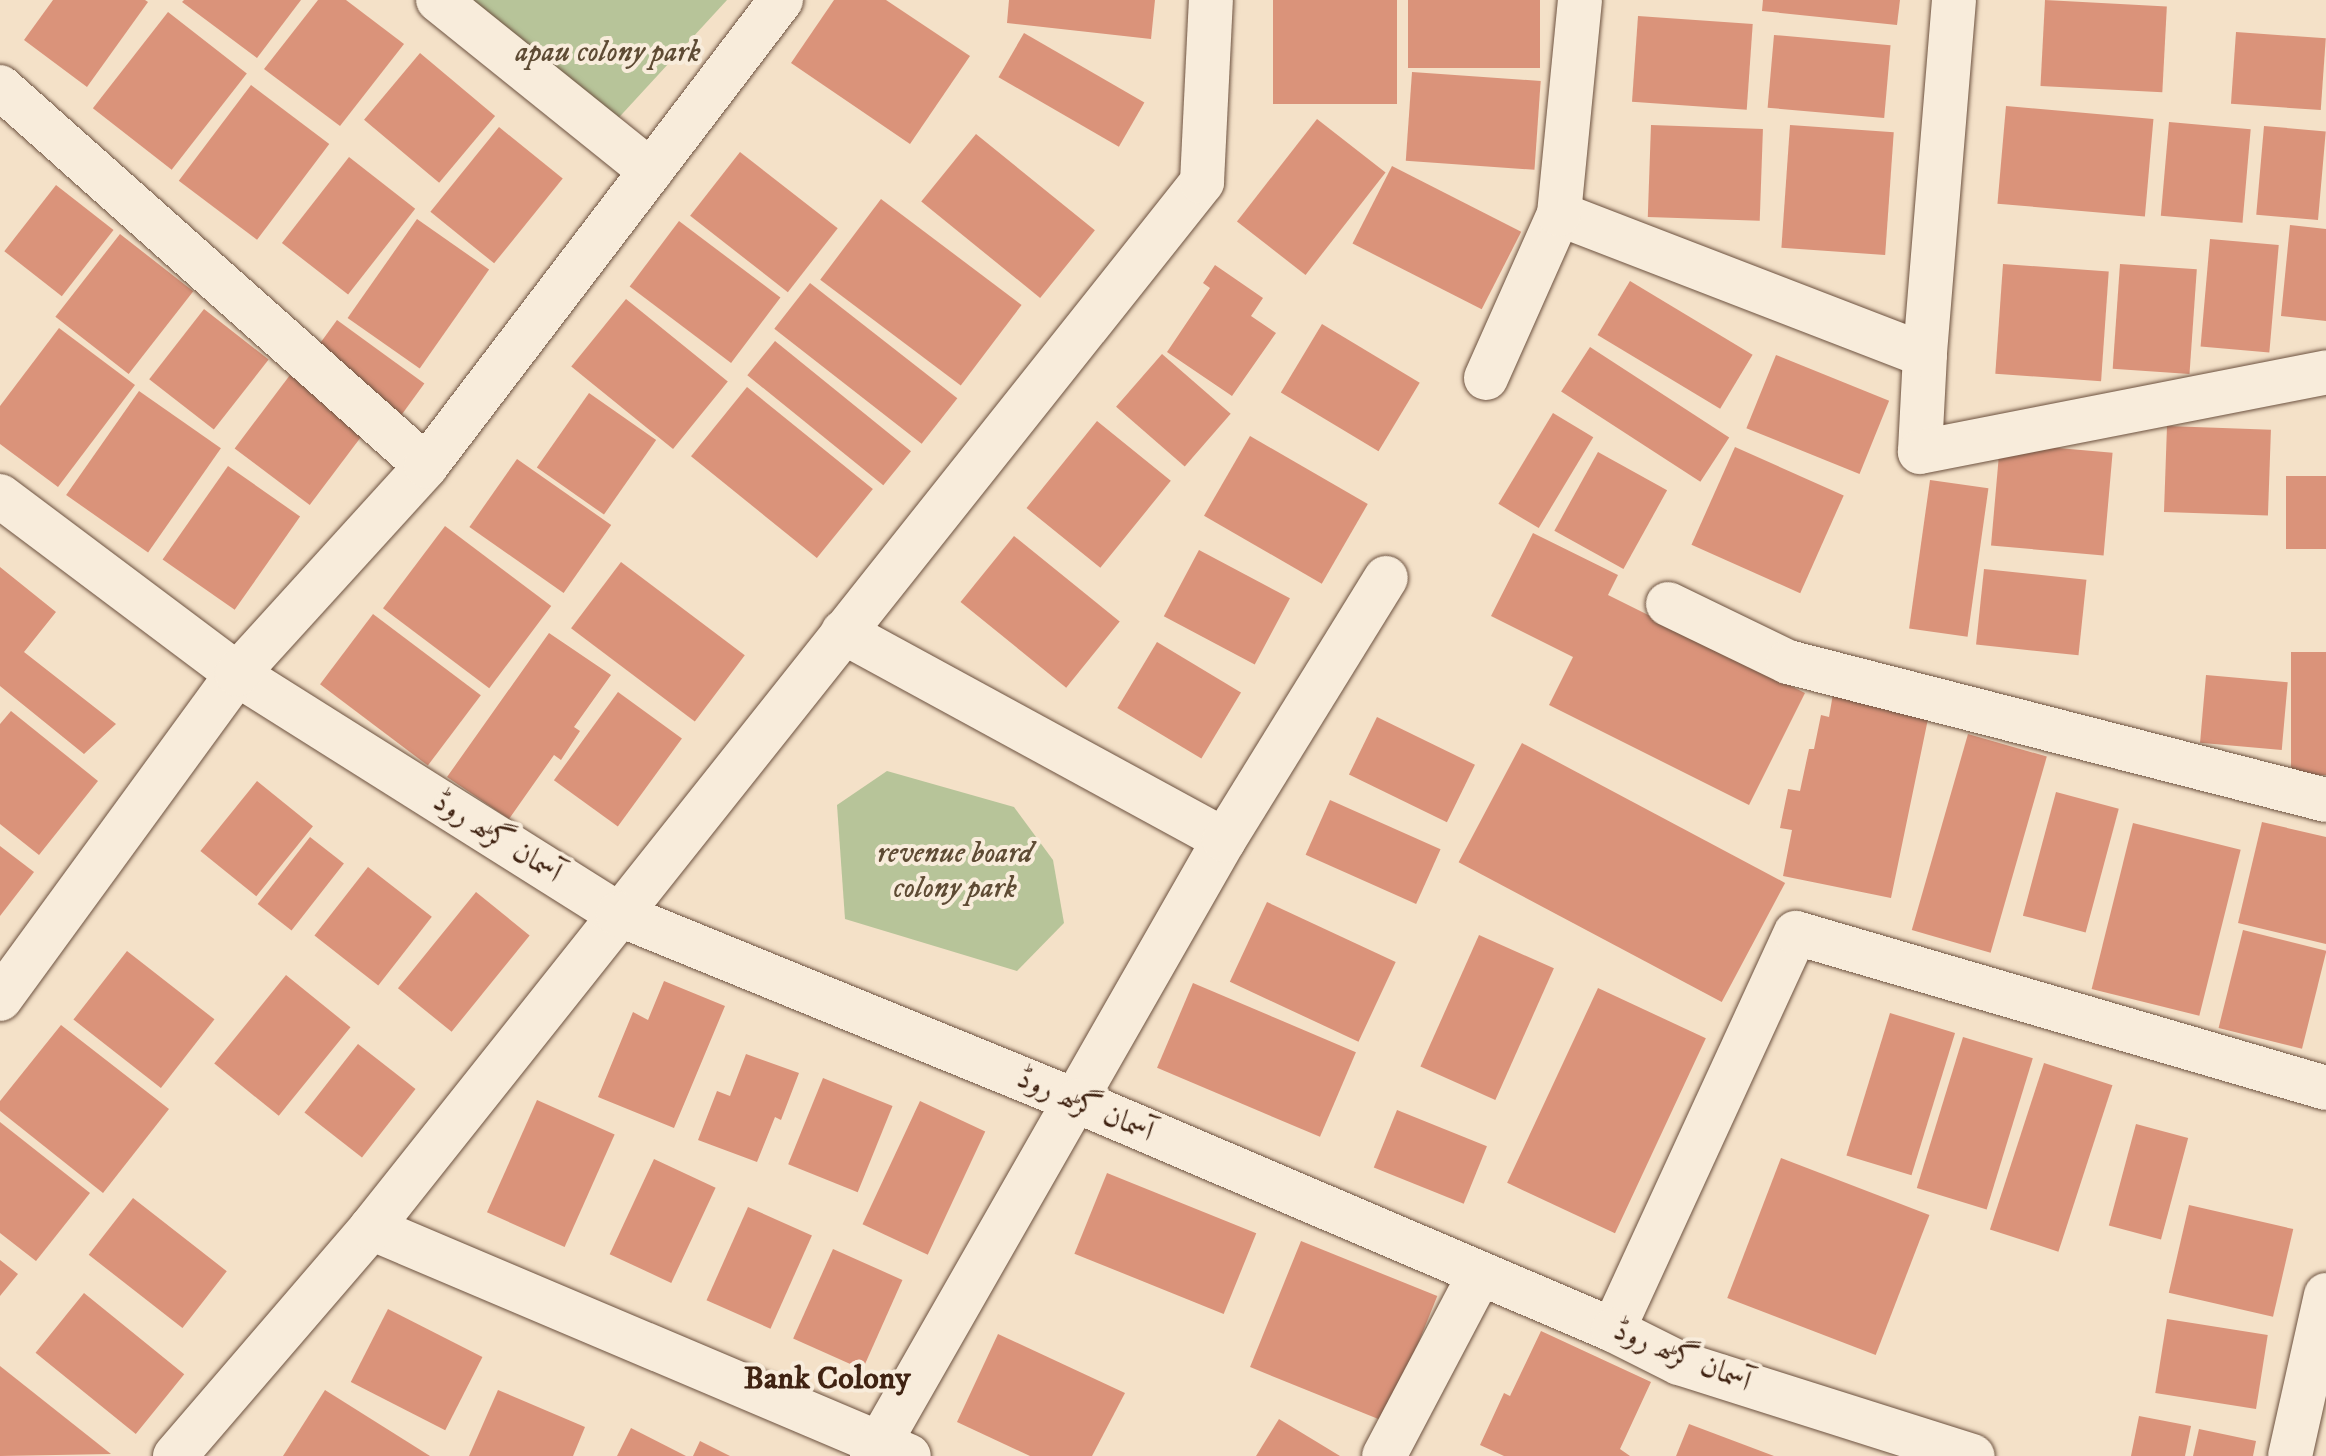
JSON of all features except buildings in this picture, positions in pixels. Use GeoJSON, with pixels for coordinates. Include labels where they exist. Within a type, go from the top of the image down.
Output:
{"type":"FeatureCollection","features":[{"type":"Feature","properties":{"kind":"street"},"geometry":{"type":"LineString","coordinates":[[438,0],[651,171]]}},
{"type":"Feature","properties":{"kind":"street"},"geometry":{"type":"LineString","coordinates":[[0,999],[237,674],[426,466],[781,0]]}},
{"type":"Feature","properties":{"kind":"street"},"geometry":{"type":"LineString","coordinates":[[175,1456],[371,1228],[1202,182],[1211,0]]}},
{"type":"Feature","properties":{"kind":"street"},"geometry":{"type":"LineString","coordinates":[[1486,378],[1559,214],[1580,0]]}},
{"type":"Feature","properties":{"kind":"street"},"geometry":{"type":"LineString","coordinates":[[1954,0],[1920,452],[2326,372]]}},
{"type":"Feature","properties":{"kind":"street"},"geometry":{"type":"LineString","coordinates":[[0,87],[426,466]]}},
{"type":"Feature","properties":{"kind":"street"},"geometry":{"type":"LineString","coordinates":[[1559,214],[1925,355]]}},
{"type":"Feature","properties":{"kind":"street","name":"آسمان گڑھ روڈ"},"geometry":{"type":"LineString","coordinates":[[0,496],[237,674],[618,914],[1077,1101],[1479,1276],[1613,1330],[1679,1363],[1973,1456]]}},
{"type":"Feature","properties":{"kind":"street"},"geometry":{"type":"LineString","coordinates":[[371,1228],[887,1451],[1077,1101],[1224,840],[1386,578]]}},
{"type":"Feature","properties":{"kind":"street"},"geometry":{"type":"LineString","coordinates":[[1668,604],[1788,662],[2326,800]]}},
{"type":"Feature","properties":{"kind":"street"},"geometry":{"type":"LineString","coordinates":[[843,632],[1224,840]]}},
{"type":"Feature","properties":{"kind":"street"},"geometry":{"type":"LineString","coordinates":[[1613,1330],[1796,933],[2326,1088]]}},
{"type":"Feature","properties":{"kind":"street"},"geometry":{"type":"LineString","coordinates":[[1384,1456],[1479,1276]]}},
{"type":"Feature","properties":{"kind":"street"},"geometry":{"type":"LineString","coordinates":[[2290,1456],[2326,1295]]}},
{"type":"Feature","properties":{"kind":"green space","name":"apau colony park"},"geometry":{"type":"Polygon","coordinates":[[[462,0],[727,0],[612,125],[462,0]]]}},
{"type":"Feature","properties":{"kind":"green space","name":"revenue board colony park"},"geometry":{"type":"Polygon","coordinates":[[[887,771],[1014,807],[1053,860],[1064,923],[1017,971],[845,919],[837,805],[887,771]]]}},
{"type":"Feature","properties":{"kind":"district","name":"Bank Colony"},"geometry":{"type":"Point","coordinates":[827,1379]}}]}
